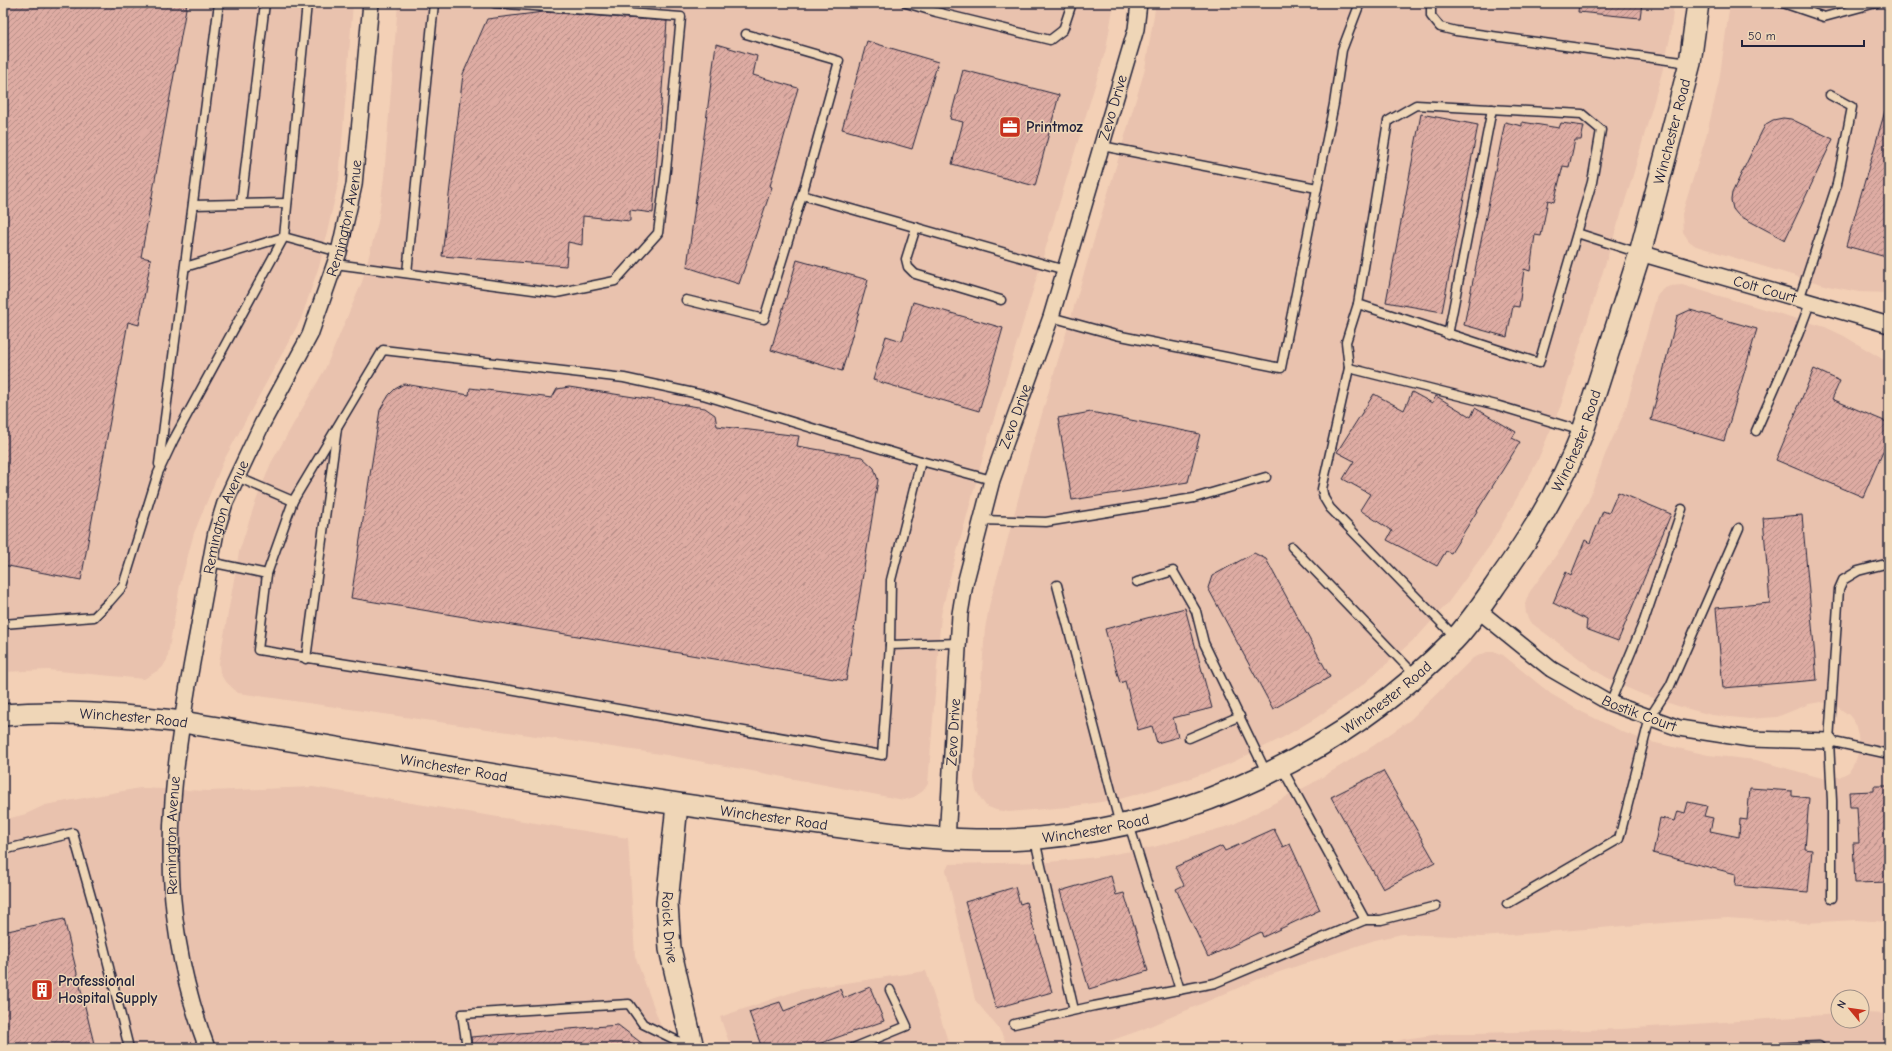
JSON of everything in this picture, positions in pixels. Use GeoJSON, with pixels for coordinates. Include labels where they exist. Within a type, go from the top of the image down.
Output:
{"type":"FeatureCollection","features":[{"type":"Feature","properties":{"kind":"street","name":"Remington Avenue"},"geometry":{"type":"LineString","coordinates":[[207,1048],[193,1011],[178,939],[172,876],[171,832],[175,774],[182,722],[210,562],[216,532],[225,503],[262,424],[310,335],[337,258],[354,185],[371,3]]}},
{"type":"Feature","properties":{"kind":"street","name":"Zevo Drive"},"geometry":{"type":"LineString","coordinates":[[946,840],[960,614],[965,584],[992,480],[1051,317],[1136,29],[1139,3]]}},
{"type":"Feature","properties":{"kind":"street","name":"Winchester Road"},"geometry":{"type":"LineString","coordinates":[[3,715],[40,712],[111,714],[182,722],[677,805],[946,840],[1035,839],[1076,834],[1125,825],[1203,801],[1232,790],[1275,771],[1321,745],[1361,719],[1415,676],[1456,638],[1478,610],[1523,547],[1553,498],[1583,431],[1640,253],[1690,64],[1698,3]]}},
{"type":"Feature","properties":{"kind":"street","name":"Colt Court"},"geometry":{"type":"LineString","coordinates":[[1640,253],[1805,302],[1889,325]]}},
{"type":"Feature","properties":{"kind":"street","name":"Bostik Court"},"geometry":{"type":"LineString","coordinates":[[1478,610],[1551,669],[1610,703],[1650,718],[1679,728],[1750,739],[1829,741]]}},
{"type":"Feature","properties":{"kind":"street","name":"Roick Drive"},"geometry":{"type":"LineString","coordinates":[[677,805],[667,903],[670,949],[693,1048]]}},
{"type":"Feature","properties":{"kind":"lane"},"geometry":{"type":"LineString","coordinates":[[158,473],[219,3]]}},
{"type":"Feature","properties":{"kind":"lane"},"geometry":{"type":"LineString","coordinates":[[242,204],[265,3]]}},
{"type":"Feature","properties":{"kind":"lane"},"geometry":{"type":"LineString","coordinates":[[3,624],[94,617],[123,586],[158,473],[174,439],[284,238],[307,3]]}},
{"type":"Feature","properties":{"kind":"lane"},"geometry":{"type":"LineString","coordinates":[[407,273],[434,3]]}},
{"type":"Feature","properties":{"kind":"lane"},"geometry":{"type":"LineString","coordinates":[[185,267],[284,238],[337,258],[407,273],[556,293],[614,281],[658,233],[666,170],[681,17],[494,3]]}},
{"type":"Feature","properties":{"kind":"lane"},"geometry":{"type":"LineString","coordinates":[[906,3],[936,12],[1050,40],[1063,30],[1072,3]]}},
{"type":"Feature","properties":{"kind":"lane"},"geometry":{"type":"LineString","coordinates":[[1051,317],[1116,335],[1281,368],[1317,188],[1342,50],[1360,3]]}},
{"type":"Feature","properties":{"kind":"lane"},"geometry":{"type":"LineString","coordinates":[[1431,3],[1431,16],[1440,28],[1690,64]]}},
{"type":"Feature","properties":{"kind":"lane"},"geometry":{"type":"LineString","coordinates":[[1783,3],[1824,17],[1876,3]]}},
{"type":"Feature","properties":{"kind":"lane"},"geometry":{"type":"LineString","coordinates":[[686,300],[764,319],[802,195],[839,61],[746,34]]}},
{"type":"Feature","properties":{"kind":"lane"},"geometry":{"type":"LineString","coordinates":[[1756,431],[1798,336],[1805,302],[1837,184],[1852,107],[1830,95]]}},
{"type":"Feature","properties":{"kind":"lane"},"geometry":{"type":"LineString","coordinates":[[1358,304],[1448,335],[1539,363],[1592,182],[1601,130],[1582,114],[1416,105],[1388,121],[1358,304],[1346,342],[1349,368],[1322,489],[1324,498],[1330,508],[1456,638]]}},
{"type":"Feature","properties":{"kind":"lane"},"geometry":{"type":"LineString","coordinates":[[1448,335],[1492,109]]}},
{"type":"Feature","properties":{"kind":"lane"},"geometry":{"type":"LineString","coordinates":[[1102,146],[1317,188]]}},
{"type":"Feature","properties":{"kind":"lane"},"geometry":{"type":"LineString","coordinates":[[802,195],[1065,270]]}},
{"type":"Feature","properties":{"kind":"lane"},"geometry":{"type":"LineString","coordinates":[[193,205],[287,203]]}},
{"type":"Feature","properties":{"kind":"lane"},"geometry":{"type":"LineString","coordinates":[[916,227],[906,259],[908,267],[915,274],[1002,300]]}},
{"type":"Feature","properties":{"kind":"lane"},"geometry":{"type":"LineString","coordinates":[[1577,232],[1640,253]]}},
{"type":"Feature","properties":{"kind":"lane"},"geometry":{"type":"LineString","coordinates":[[922,461],[891,580],[890,645],[882,755],[492,687],[306,659],[258,650],[267,574],[293,501],[337,424],[383,350],[624,378],[703,395],[922,461],[992,480]]}},
{"type":"Feature","properties":{"kind":"lane"},"geometry":{"type":"LineString","coordinates":[[1349,368],[1496,405],[1583,431]]}},
{"type":"Feature","properties":{"kind":"lane"},"geometry":{"type":"LineString","coordinates":[[306,659],[337,424]]}},
{"type":"Feature","properties":{"kind":"lane"},"geometry":{"type":"LineString","coordinates":[[237,477],[293,501]]}},
{"type":"Feature","properties":{"kind":"lane"},"geometry":{"type":"LineString","coordinates":[[981,520],[1046,522],[1194,498],[1266,477]]}},
{"type":"Feature","properties":{"kind":"lane"},"geometry":{"type":"LineString","coordinates":[[1610,703],[1644,621],[1682,509]]}},
{"type":"Feature","properties":{"kind":"lane"},"geometry":{"type":"LineString","coordinates":[[1507,904],[1619,839],[1650,718],[1670,686],[1739,528]]}},
{"type":"Feature","properties":{"kind":"lane"},"geometry":{"type":"LineString","coordinates":[[1292,547],[1415,676]]}},
{"type":"Feature","properties":{"kind":"lane"},"geometry":{"type":"LineString","coordinates":[[210,562],[267,574]]}},
{"type":"Feature","properties":{"kind":"lane"},"geometry":{"type":"LineString","coordinates":[[1832,898],[1832,801],[1829,741],[1839,589],[1843,580],[1858,571],[1889,563]]}},
{"type":"Feature","properties":{"kind":"lane"},"geometry":{"type":"LineString","coordinates":[[1137,582],[1173,572],[1196,611],[1204,643],[1240,716],[1365,920]]}},
{"type":"Feature","properties":{"kind":"lane"},"geometry":{"type":"LineString","coordinates":[[1057,585],[1125,825],[1180,990]]}},
{"type":"Feature","properties":{"kind":"lane"},"geometry":{"type":"LineString","coordinates":[[890,645],[959,643]]}},
{"type":"Feature","properties":{"kind":"lane"},"geometry":{"type":"LineString","coordinates":[[1189,738],[1240,716]]}},
{"type":"Feature","properties":{"kind":"lane"},"geometry":{"type":"LineString","coordinates":[[1829,741],[1889,754]]}},
{"type":"Feature","properties":{"kind":"lane"},"geometry":{"type":"LineString","coordinates":[[3,850],[73,833],[95,911],[129,1048]]}},
{"type":"Feature","properties":{"kind":"lane"},"geometry":{"type":"LineString","coordinates":[[1035,839],[1074,1010]]}},
{"type":"Feature","properties":{"kind":"lane"},"geometry":{"type":"LineString","coordinates":[[1014,1024],[1074,1010],[1215,983],[1365,920],[1381,920],[1436,906]]}},
{"type":"Feature","properties":{"kind":"lane"},"geometry":{"type":"LineString","coordinates":[[854,1048],[907,1026],[890,990]]}},
{"type":"Feature","properties":{"kind":"lane"},"geometry":{"type":"LineString","coordinates":[[467,1048],[462,1014],[630,1004],[643,1024],[693,1048]]}},
{"type":"Feature","properties":{"kind":"lane"},"geometry":{"type":"LineString","coordinates":[[1764,1048],[1819,1046],[1821,1048]]}},
{"type":"Feature","properties":{"kind":"shaded area"},"geometry":{"type":"Polygon","coordinates":[[[3,3],[353,3],[339,180],[320,263],[301,319],[224,460],[194,533],[180,585],[167,660],[162,668],[144,679],[48,670],[3,672],[3,3]]]}},
{"type":"Feature","properties":{"kind":"shaded area"},"geometry":{"type":"Polygon","coordinates":[[[398,3],[1114,3],[1106,49],[989,435],[949,581],[941,615],[928,784],[923,791],[914,797],[904,800],[667,755],[238,693],[224,680],[220,673],[219,663],[239,552],[254,506],[271,463],[325,369],[362,282],[378,222],[384,177],[398,3]]]}},
{"type":"Feature","properties":{"kind":"shaded area"},"geometry":{"type":"Polygon","coordinates":[[[1156,3],[1674,3],[1670,38],[1663,69],[1631,182],[1561,405],[1537,462],[1491,544],[1447,604],[1419,635],[1364,684],[1316,718],[1282,738],[1229,764],[1183,781],[1120,799],[1068,807],[1009,812],[996,810],[986,806],[981,799],[976,790],[974,779],[985,629],[990,602],[1030,454],[1145,69],[1156,3]]]}},
{"type":"Feature","properties":{"kind":"shaded area"},"geometry":{"type":"Polygon","coordinates":[[[1730,3],[1889,3],[1889,293],[1859,292],[1828,286],[1696,246],[1689,241],[1683,232],[1682,214],[1706,137],[1719,82],[1730,3]]]}},
{"type":"Feature","properties":{"kind":"shaded area"},"geometry":{"type":"Polygon","coordinates":[[[1682,285],[1825,327],[1844,336],[1889,363],[1889,922],[1856,920],[1804,923],[1727,918],[1482,937],[1402,934],[1375,940],[1261,978],[1141,1030],[1090,1048],[1009,1048],[999,1029],[975,1000],[946,870],[949,864],[1049,862],[1097,857],[1154,847],[1232,825],[1311,784],[1373,746],[1410,720],[1473,658],[1487,652],[1495,652],[1503,655],[1551,694],[1580,711],[1625,733],[1651,742],[1708,755],[1756,760],[1822,778],[1839,777],[1849,772],[1856,760],[1859,749],[1858,735],[1855,723],[1849,715],[1835,705],[1821,702],[1809,704],[1777,717],[1749,719],[1712,715],[1681,707],[1644,695],[1618,684],[1596,671],[1530,622],[1526,614],[1525,604],[1529,593],[1562,547],[1588,502],[1605,455],[1625,411],[1657,295],[1663,289],[1670,286],[1682,285]]]}},
{"type":"Feature","properties":{"kind":"shaded area"},"geometry":{"type":"Polygon","coordinates":[[[313,787],[628,838],[635,956],[669,1048],[3,1048],[3,820],[26,814],[45,805],[140,788],[208,791],[313,787]]]}},
{"type":"Feature","properties":{"kind":"shaded area"},"geometry":{"type":"Polygon","coordinates":[[[926,971],[950,1048],[731,1048],[720,1017],[799,990],[926,971]]]}},
{"type":"Feature","properties":{"kind":"shaded area"},"geometry":{"type":"Polygon","coordinates":[[[1870,1013],[1889,1014],[1889,1048],[1377,1048],[1404,1039],[1440,1034],[1622,1029],[1830,1015],[1830,1029],[1870,1029],[1870,1013]]]}},
{"type":"Feature","properties":{"kind":"building"},"geometry":{"type":"Polygon","coordinates":[[[3,3],[187,3],[141,257],[151,259],[139,325],[128,322],[81,580],[3,565],[3,3]]]}},
{"type":"Feature","properties":{"kind":"building"},"geometry":{"type":"Polygon","coordinates":[[[1579,3],[1642,3],[1640,18],[1578,12],[1579,3]]]}},
{"type":"Feature","properties":{"kind":"building"},"geometry":{"type":"Polygon","coordinates":[[[544,12],[667,21],[653,213],[630,210],[630,221],[583,216],[582,245],[568,242],[566,266],[442,256],[463,74],[487,19],[544,12]]]}},
{"type":"Feature","properties":{"kind":"building"},"geometry":{"type":"Polygon","coordinates":[[[867,41],[938,62],[912,149],[842,129],[867,41]]]}},
{"type":"Feature","properties":{"kind":"building"},"geometry":{"type":"Polygon","coordinates":[[[716,44],[757,56],[753,75],[798,88],[770,186],[772,187],[739,284],[687,267],[716,44]]]}},
{"type":"Feature","properties":{"kind":"building"},"geometry":{"type":"Polygon","coordinates":[[[963,70],[1059,95],[1035,186],[952,164],[963,122],[950,119],[963,70]]]}},
{"type":"Feature","properties":{"kind":"building"},"geometry":{"type":"Polygon","coordinates":[[[1885,111],[1889,111],[1889,250],[1886,257],[1846,246],[1885,111]]]}},
{"type":"Feature","properties":{"kind":"building"},"geometry":{"type":"Polygon","coordinates":[[[1421,114],[1478,125],[1442,312],[1386,302],[1421,114]]]}},
{"type":"Feature","properties":{"kind":"building"},"geometry":{"type":"Polygon","coordinates":[[[1783,118],[1791,119],[1833,139],[1785,240],[1738,215],[1733,209],[1731,200],[1732,193],[1766,124],[1773,120],[1783,118]]]}},
{"type":"Feature","properties":{"kind":"building"},"geometry":{"type":"Polygon","coordinates":[[[1505,122],[1522,126],[1522,122],[1559,128],[1561,123],[1584,126],[1581,140],[1575,140],[1569,167],[1563,166],[1554,202],[1548,200],[1541,236],[1535,235],[1530,271],[1524,269],[1519,307],[1513,306],[1507,337],[1464,325],[1505,122]]]}},
{"type":"Feature","properties":{"kind":"building"},"geometry":{"type":"Polygon","coordinates":[[[797,260],[868,280],[842,371],[771,350],[797,260]]]}},
{"type":"Feature","properties":{"kind":"building"},"geometry":{"type":"Polygon","coordinates":[[[913,302],[1003,328],[979,411],[873,380],[886,336],[902,341],[913,302]]]}},
{"type":"Feature","properties":{"kind":"building"},"geometry":{"type":"Polygon","coordinates":[[[1690,310],[1757,329],[1724,441],[1651,420],[1677,316],[1690,310]]]}},
{"type":"Feature","properties":{"kind":"building"},"geometry":{"type":"Polygon","coordinates":[[[1814,369],[1840,381],[1832,399],[1889,423],[1889,437],[1863,497],[1776,460],[1814,369]]]}},
{"type":"Feature","properties":{"kind":"building"},"geometry":{"type":"Polygon","coordinates":[[[404,384],[469,395],[470,388],[552,398],[557,389],[569,387],[705,408],[715,415],[717,426],[799,436],[797,446],[862,457],[874,468],[878,480],[846,681],[351,598],[380,410],[389,395],[395,389],[404,384]]]}},
{"type":"Feature","properties":{"kind":"building"},"geometry":{"type":"Polygon","coordinates":[[[1412,392],[1432,403],[1436,396],[1471,417],[1475,408],[1516,432],[1512,438],[1520,442],[1451,553],[1446,551],[1437,566],[1387,540],[1392,531],[1360,510],[1370,494],[1343,479],[1354,461],[1337,452],[1374,394],[1404,410],[1412,392]]]}},
{"type":"Feature","properties":{"kind":"building"},"geometry":{"type":"Polygon","coordinates":[[[1091,412],[1200,434],[1188,482],[1072,500],[1058,418],[1091,412]]]}},
{"type":"Feature","properties":{"kind":"building"},"geometry":{"type":"Polygon","coordinates":[[[1618,492],[1671,514],[1618,641],[1586,629],[1587,620],[1553,603],[1566,572],[1571,575],[1585,540],[1590,543],[1603,511],[1609,513],[1618,492]]]}},
{"type":"Feature","properties":{"kind":"building"},"geometry":{"type":"Polygon","coordinates":[[[1802,515],[1817,680],[1723,688],[1716,608],[1770,603],[1763,518],[1802,515]]]}},
{"type":"Feature","properties":{"kind":"building"},"geometry":{"type":"Polygon","coordinates":[[[1254,553],[1266,559],[1330,677],[1273,709],[1208,588],[1212,576],[1254,553]]]}},
{"type":"Feature","properties":{"kind":"building"},"geometry":{"type":"Polygon","coordinates":[[[1185,608],[1212,708],[1173,718],[1178,737],[1157,743],[1152,726],[1138,730],[1125,681],[1120,683],[1105,629],[1185,608]]]}},
{"type":"Feature","properties":{"kind":"building"},"geometry":{"type":"Polygon","coordinates":[[[1383,771],[1435,862],[1383,889],[1331,797],[1383,771]]]}},
{"type":"Feature","properties":{"kind":"building"},"geometry":{"type":"Polygon","coordinates":[[[1874,786],[1889,786],[1889,882],[1855,883],[1853,843],[1859,843],[1857,807],[1850,807],[1849,792],[1874,791],[1874,786]]]}},
{"type":"Feature","properties":{"kind":"building"},"geometry":{"type":"Polygon","coordinates":[[[1750,788],[1792,791],[1792,796],[1809,798],[1805,849],[1812,850],[1808,892],[1735,886],[1736,874],[1653,853],[1660,818],[1675,821],[1678,811],[1685,813],[1688,802],[1707,806],[1704,816],[1713,818],[1710,831],[1739,837],[1740,819],[1747,820],[1750,788]]]}},
{"type":"Feature","properties":{"kind":"building"},"geometry":{"type":"Polygon","coordinates":[[[1274,829],[1283,847],[1290,844],[1320,910],[1263,937],[1261,932],[1208,957],[1176,889],[1184,885],[1175,867],[1222,846],[1225,851],[1274,829]]]}},
{"type":"Feature","properties":{"kind":"building"},"geometry":{"type":"Polygon","coordinates":[[[1111,876],[1116,895],[1124,893],[1148,971],[1089,989],[1060,891],[1111,876]]]}},
{"type":"Feature","properties":{"kind":"building"},"geometry":{"type":"Polygon","coordinates":[[[1015,887],[1020,904],[1026,902],[1052,992],[996,1008],[965,902],[1015,887]]]}},
{"type":"Feature","properties":{"kind":"building","name":"Professional Hospital Supply"},"geometry":{"type":"Polygon","coordinates":[[[64,919],[95,1048],[3,1048],[3,932],[64,919]]]}},
{"type":"Feature","properties":{"kind":"building"},"geometry":{"type":"Polygon","coordinates":[[[870,987],[884,1021],[807,1048],[762,1048],[749,1012],[780,1002],[784,1011],[840,989],[844,998],[870,987]]]}},
{"type":"Feature","properties":{"kind":"building"},"geometry":{"type":"Polygon","coordinates":[[[618,1025],[648,1048],[472,1048],[471,1037],[618,1025]]]}},
{"type":"Feature","properties":{"kind":"place","name":"Printmoz"},"geometry":{"type":"Point","coordinates":[1010,127]}},
{"type":"Feature","properties":{"kind":"place","name":"Professional Hospital Supply"},"geometry":{"type":"Point","coordinates":[42,990]}}]}
